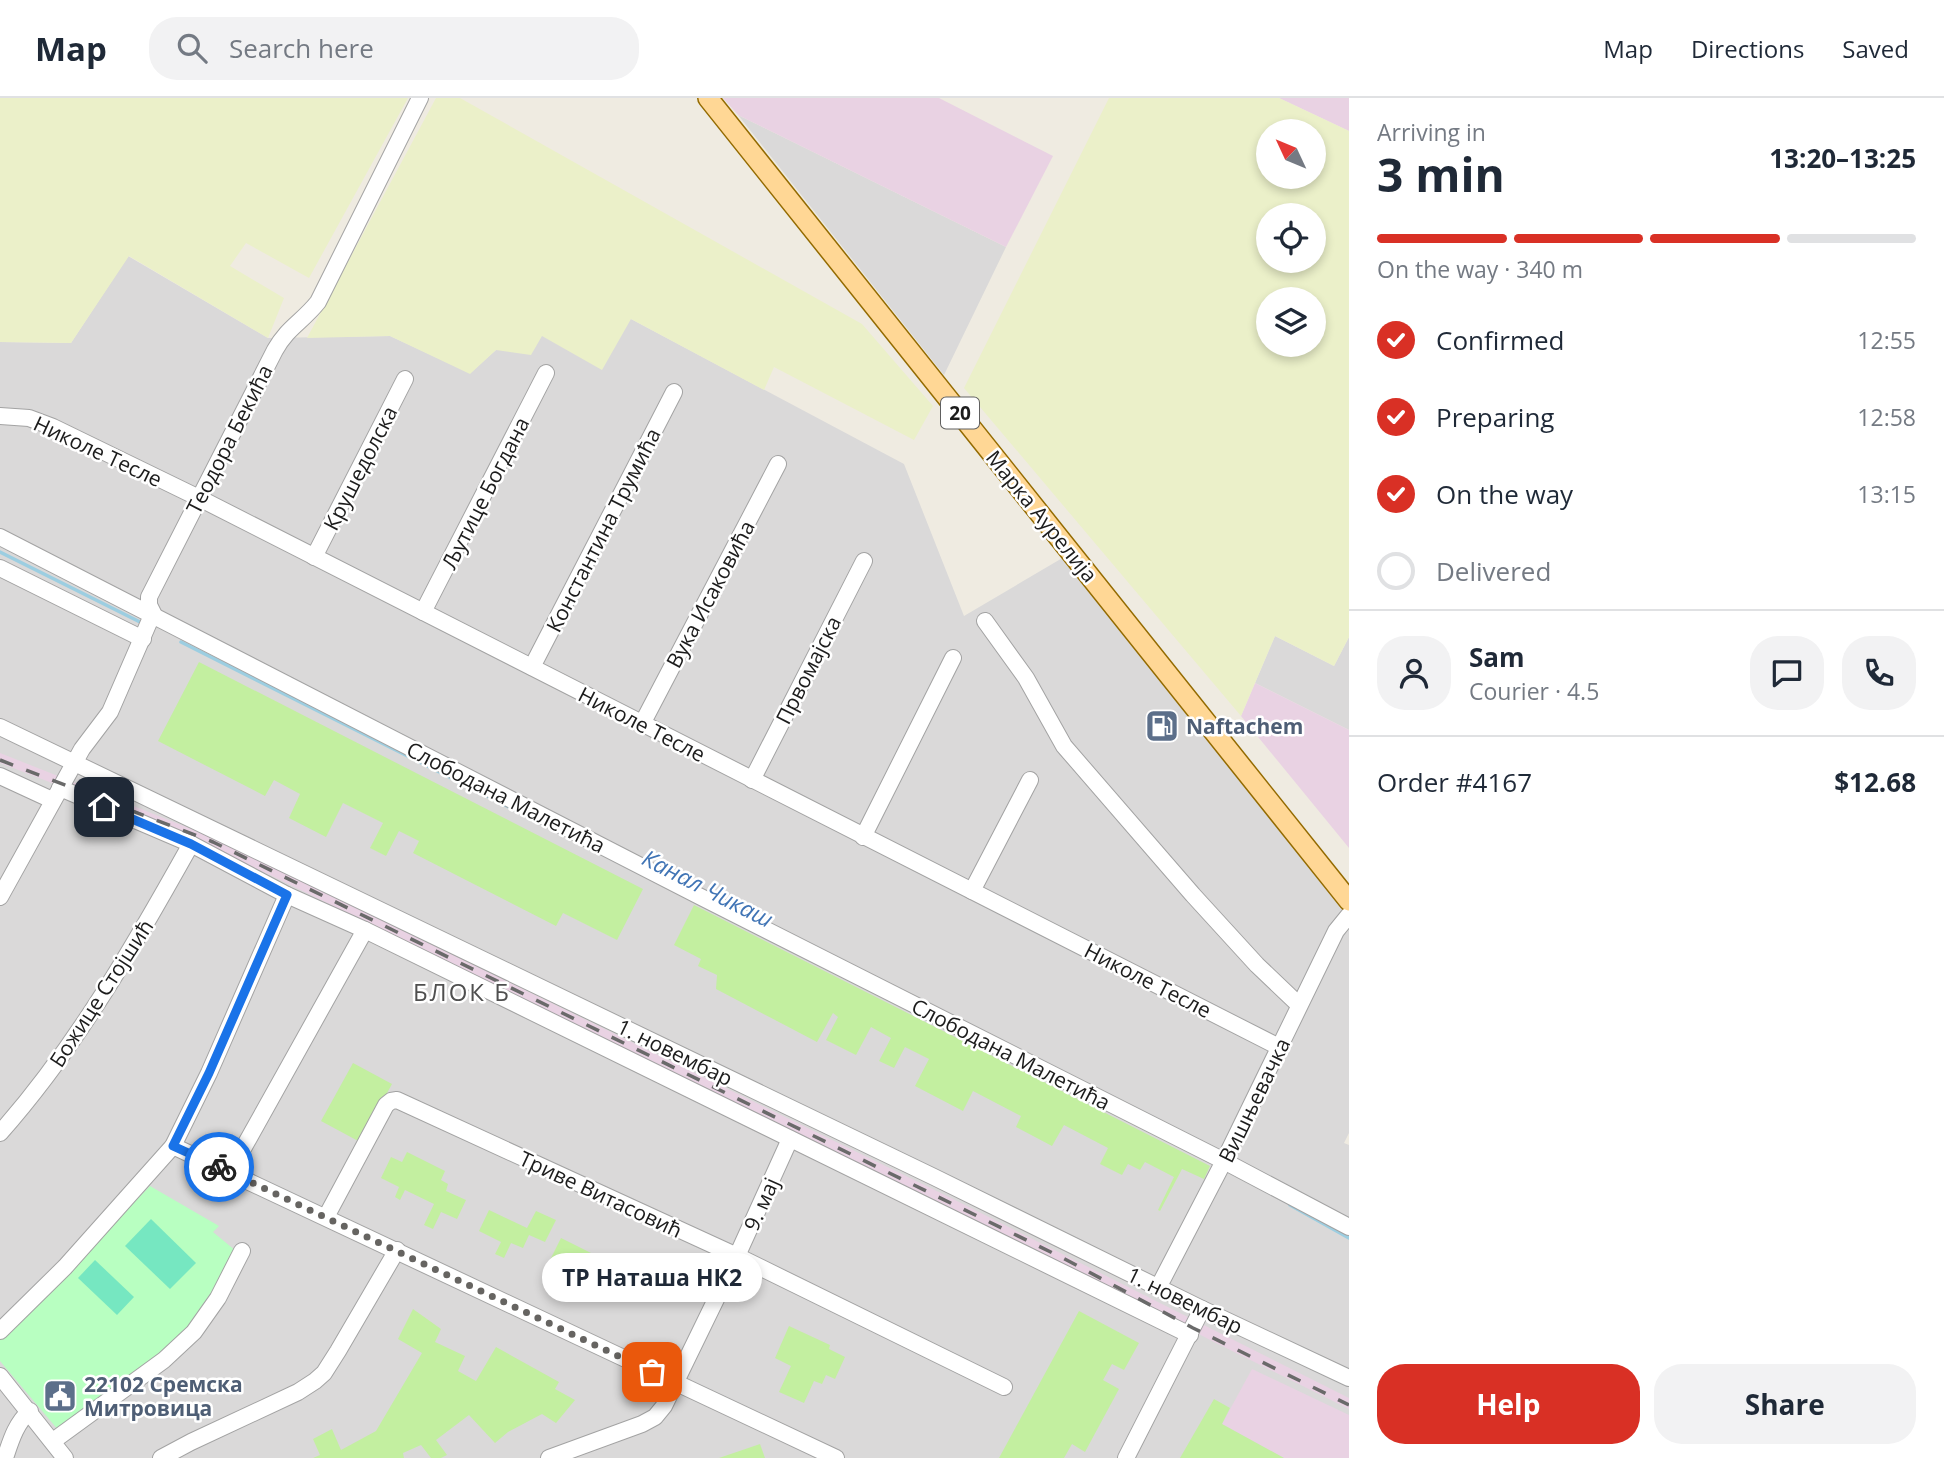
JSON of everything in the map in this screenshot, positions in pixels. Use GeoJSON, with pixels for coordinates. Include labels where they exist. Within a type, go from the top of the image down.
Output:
{"type":"FeatureCollection","features":[{"type":"Feature","properties":{"kind":"main road","name":"Марка Аурелија"},"geometry":{"type":"LineString","coordinates":[[708,98],[1349,901]]}},
{"type":"Feature","properties":{"kind":"street","name":"Теодора Бекића"},"geometry":{"type":"LineString","coordinates":[[0,897],[74,763],[110,712],[152,617],[149,597],[285,332],[318,302],[420,98]]}},
{"type":"Feature","properties":{"kind":"street","name":"Љутице Богдана"},"geometry":{"type":"LineString","coordinates":[[423,612],[546,373]]}},
{"type":"Feature","properties":{"kind":"street","name":"Крушедолска"},"geometry":{"type":"LineString","coordinates":[[314,557],[405,379]]}},
{"type":"Feature","properties":{"kind":"street","name":"Константина Трумића"},"geometry":{"type":"LineString","coordinates":[[532,667],[674,392]]}},
{"type":"Feature","properties":{"kind":"street","name":"Николе Тесле"},"geometry":{"type":"LineString","coordinates":[[0,416],[29,418],[53,427],[199,498],[1279,1047]]}},
{"type":"Feature","properties":{"kind":"street","name":"Вука Исаковића"},"geometry":{"type":"LineString","coordinates":[[642,724],[778,464]]}},
{"type":"Feature","properties":{"kind":"street","name":"Слободана Малетића"},"geometry":{"type":"LineString","coordinates":[[0,537],[1349,1227]]}},
{"type":"Feature","properties":{"kind":"street","name":"Првомајска"},"geometry":{"type":"LineString","coordinates":[[752,780],[864,561]]}},
{"type":"Feature","properties":{"kind":"street"},"geometry":{"type":"LineString","coordinates":[[0,569],[144,637]]}},
{"type":"Feature","properties":{"kind":"street"},"geometry":{"type":"LineString","coordinates":[[985,621],[1020,667],[1064,746],[1202,905],[1257,965],[1299,1005]]}},
{"type":"Feature","properties":{"kind":"street"},"geometry":{"type":"LineString","coordinates":[[863,837],[953,658]]}},
{"type":"Feature","properties":{"kind":"street","name":"1. новембар"},"geometry":{"type":"LineString","coordinates":[[0,727],[1349,1378]]}},
{"type":"Feature","properties":{"kind":"street","name":"1. новембар"},"geometry":{"type":"LineString","coordinates":[[0,776],[191,844],[287,895],[365,930],[1190,1335]]}},
{"type":"Feature","properties":{"kind":"street"},"geometry":{"type":"LineString","coordinates":[[972,891],[1030,780]]}},
{"type":"Feature","properties":{"kind":"street","name":"Божице Стојшић"},"geometry":{"type":"LineString","coordinates":[[0,1133],[38,1089],[81,1030],[131,950],[191,844]]}},
{"type":"Feature","properties":{"kind":"street"},"geometry":{"type":"LineString","coordinates":[[0,1331],[65,1267],[173,1146],[209,1073],[287,895]]}},
{"type":"Feature","properties":{"kind":"street","name":"Вишњевачка"},"geometry":{"type":"LineString","coordinates":[[1159,1286],[1224,1161],[1336,931],[1349,915]]}},
{"type":"Feature","properties":{"kind":"street"},"geometry":{"type":"LineString","coordinates":[[230,1172],[365,930]]}},
{"type":"Feature","properties":{"kind":"street","name":"Триве Витасовић"},"geometry":{"type":"LineString","coordinates":[[326,1217],[384,1108],[391,1101],[397,1100],[737,1256],[1004,1387]]}},
{"type":"Feature","properties":{"kind":"street","name":"9. мај"},"geometry":{"type":"LineString","coordinates":[[558,1456],[642,1424],[664,1406],[790,1139]]}},
{"type":"Feature","properties":{"kind":"street"},"geometry":{"type":"LineString","coordinates":[[173,1146],[836,1458]]}},
{"type":"Feature","properties":{"kind":"street"},"geometry":{"type":"LineString","coordinates":[[162,1458],[298,1392],[315,1381],[324,1373],[338,1351],[397,1250]]}},
{"type":"Feature","properties":{"kind":"street"},"geometry":{"type":"LineString","coordinates":[[53,1441],[164,1360],[194,1332],[218,1298],[242,1251]]}},
{"type":"Feature","properties":{"kind":"street"},"geometry":{"type":"LineString","coordinates":[[1126,1458],[1202,1309]]}},
{"type":"Feature","properties":{"kind":"street"},"geometry":{"type":"LineString","coordinates":[[0,1376],[65,1458]]}},
{"type":"Feature","properties":{"kind":"street"},"geometry":{"type":"LineString","coordinates":[[5,1458],[16,1427],[30,1411]]}},
{"type":"Feature","properties":{"kind":"shaded area"},"geometry":{"type":"Polygon","coordinates":[[[723,98],[939,98],[1053,156],[1006,247],[738,115],[723,98]]]}},
{"type":"Feature","properties":{"kind":"shaded area"},"geometry":{"type":"Polygon","coordinates":[[[1279,98],[1349,98],[1349,131],[1279,98]]]}},
{"type":"Feature","properties":{"kind":"shaded area"},"geometry":{"type":"Polygon","coordinates":[[[738,115],[1006,247],[944,375],[738,115]]]}},
{"type":"Feature","properties":{"kind":"shaded area"},"geometry":{"type":"Polygon","coordinates":[[[128,256],[268,338],[390,336],[470,373],[496,350],[542,335],[631,319],[904,464],[964,616],[1076,550],[1349,897],[1349,1133],[1344,1143],[1349,1145],[1349,1458],[0,1458],[0,342],[71,343],[128,256]]]}},
{"type":"Feature","properties":{"kind":"shaded area"},"geometry":{"type":"Polygon","coordinates":[[[1275,636],[1334,666],[1349,637],[1349,730],[1255,683],[1275,636]]]}},
{"type":"Feature","properties":{"kind":"shaded area"},"geometry":{"type":"Polygon","coordinates":[[[1255,683],[1349,730],[1349,848],[1241,716],[1255,683]]]}},
{"type":"Feature","properties":{"kind":"shaded area"},"geometry":{"type":"Polygon","coordinates":[[[0,753],[209,836],[951,1198],[1349,1398],[1349,1409],[1053,1258],[272,876],[172,829],[0,763],[0,753]]]}},
{"type":"Feature","properties":{"kind":"shaded area"},"geometry":{"type":"Polygon","coordinates":[[[1252,1369],[1349,1415],[1349,1458],[1284,1458],[1222,1424],[1252,1369]]]}},
{"type":"Feature","properties":{"kind":"green space"},"geometry":{"type":"Polygon","coordinates":[[[0,98],[408,98],[309,278],[246,243],[230,266],[284,298],[268,338],[129,256],[71,343],[0,342],[0,98]]]}},
{"type":"Feature","properties":{"kind":"green space"},"geometry":{"type":"Polygon","coordinates":[[[436,98],[460,98],[862,324],[933,406],[914,440],[774,367],[764,390],[631,319],[602,370],[542,336],[531,355],[496,350],[470,374],[390,336],[307,338],[436,98]]]}},
{"type":"Feature","properties":{"kind":"green space"},"geometry":{"type":"Polygon","coordinates":[[[1109,98],[1279,98],[1324,119],[1256,119],[1256,189],[1326,189],[1326,120],[1349,131],[1349,637],[1334,666],[1275,636],[1241,716],[964,388],[1109,98]]]}},
{"type":"Feature","properties":{"kind":"green space"},"geometry":{"type":"Polygon","coordinates":[[[199,662],[643,889],[617,940],[563,913],[556,926],[413,853],[419,841],[399,831],[386,856],[370,848],[383,823],[343,803],[326,837],[289,818],[300,794],[274,780],[265,796],[158,741],[199,662]]]}},
{"type":"Feature","properties":{"kind":"green space"},"geometry":{"type":"Polygon","coordinates":[[[694,905],[1210,1166],[1204,1179],[1182,1169],[1160,1211],[1158,1210],[1174,1177],[1145,1162],[1140,1170],[1128,1164],[1122,1175],[1100,1164],[1108,1148],[1064,1125],[1052,1146],[1016,1127],[1021,1116],[973,1091],[963,1111],[915,1086],[929,1059],[905,1047],[894,1068],[879,1061],[891,1038],[871,1027],[856,1055],[826,1040],[838,1017],[833,1013],[817,1042],[716,989],[717,975],[698,966],[701,959],[674,945],[694,905]]]}},
{"type":"Feature","properties":{"kind":"green space"},"geometry":{"type":"Polygon","coordinates":[[[353,1063],[392,1084],[360,1142],[321,1121],[353,1063]]]}},
{"type":"Feature","properties":{"kind":"green space"},"geometry":{"type":"Polygon","coordinates":[[[407,1152],[445,1171],[441,1180],[448,1184],[446,1191],[466,1200],[457,1219],[441,1212],[433,1229],[424,1225],[434,1204],[405,1190],[400,1200],[395,1197],[399,1187],[381,1178],[391,1157],[402,1162],[407,1152]]]}},
{"type":"Feature","properties":{"kind":"green space"},"geometry":{"type":"Polygon","coordinates":[[[150,1186],[219,1226],[213,1232],[236,1251],[214,1295],[187,1333],[59,1431],[0,1361],[0,1340],[150,1186]]]}},
{"type":"Feature","properties":{"kind":"green space"},"geometry":{"type":"Polygon","coordinates":[[[489,1210],[527,1228],[536,1211],[556,1220],[545,1242],[529,1235],[523,1248],[511,1243],[504,1258],[495,1254],[501,1242],[479,1231],[489,1210]]]}},
{"type":"Feature","properties":{"kind":"green space"},"geometry":{"type":"Polygon","coordinates":[[[151,1219],[196,1263],[170,1289],[125,1246],[151,1219]]]}},
{"type":"Feature","properties":{"kind":"green space"},"geometry":{"type":"Polygon","coordinates":[[[561,1238],[597,1256],[584,1282],[548,1264],[561,1238]]]}},
{"type":"Feature","properties":{"kind":"green space"},"geometry":{"type":"Polygon","coordinates":[[[95,1260],[134,1297],[117,1315],[78,1278],[95,1260]]]}},
{"type":"Feature","properties":{"kind":"green space"},"geometry":{"type":"Polygon","coordinates":[[[413,1309],[441,1329],[435,1342],[465,1356],[458,1371],[476,1381],[496,1347],[559,1382],[555,1389],[575,1400],[556,1423],[542,1414],[508,1432],[495,1443],[469,1415],[436,1440],[447,1455],[441,1458],[431,1458],[421,1445],[403,1453],[404,1458],[313,1458],[320,1455],[313,1439],[332,1429],[341,1450],[376,1431],[422,1353],[398,1339],[413,1309]]]}},
{"type":"Feature","properties":{"kind":"green space"},"geometry":{"type":"Polygon","coordinates":[[[1079,1311],[1139,1343],[1124,1370],[1112,1364],[1103,1380],[1119,1389],[1085,1452],[1072,1444],[1064,1458],[999,1458],[1079,1311]]]}},
{"type":"Feature","properties":{"kind":"green space"},"geometry":{"type":"Polygon","coordinates":[[[789,1326],[830,1345],[829,1349],[845,1357],[835,1379],[826,1375],[822,1384],[814,1381],[804,1403],[779,1392],[791,1366],[775,1358],[789,1326]]]}},
{"type":"Feature","properties":{"kind":"green space"},"geometry":{"type":"Polygon","coordinates":[[[1214,1399],[1230,1408],[1222,1424],[1284,1458],[1180,1458],[1214,1399]]]}},
{"type":"Feature","properties":{"kind":"green space"},"geometry":{"type":"Polygon","coordinates":[[[760,1444],[765,1458],[719,1458],[760,1444]]]}},
{"type":"Feature","properties":{"kind":"waterway","name":"Канал Чикаш"},"geometry":{"type":"LineString","coordinates":[[0,552],[142,623]]}},
{"type":"Feature","properties":{"kind":"waterway","name":"Канал Чикаш"},"geometry":{"type":"LineString","coordinates":[[181,642],[539,822]]}},
{"type":"Feature","properties":{"kind":"waterway","name":"Канал Чикаш"},"geometry":{"type":"LineString","coordinates":[[1290,1205],[1349,1238]]}},
{"type":"Feature","properties":{"kind":"railway"},"geometry":{"type":"LineString","coordinates":[[0,760],[213,842],[1063,1258],[1193,1328],[1349,1405]]}},
{"type":"Feature","properties":{"kind":"way so far"},"geometry":{"type":"LineString","coordinates":[[219,1167],[652,1372]]}},
{"type":"Feature","properties":{"kind":"place","name":"Naftachem"},"geometry":{"type":"Point","coordinates":[1162,726]}},
{"type":"Feature","properties":{"kind":"place","name":"ТР Наташа НК2"},"geometry":{"type":"Point","coordinates":[652,1372]}},
{"type":"Feature","properties":{"kind":"place","name":"22102 Сремска Митровица"},"geometry":{"type":"Point","coordinates":[60,1396]}},
{"type":"Feature","properties":{"kind":"district","name":"БЛОК Б"},"geometry":{"type":"Point","coordinates":[462,991]}},
{"type":"Feature","properties":{"kind":"route"},"geometry":{"type":"LineString","coordinates":[[104,807],[191,844],[287,895],[209,1073],[173,1146],[219,1167]]}}]}
